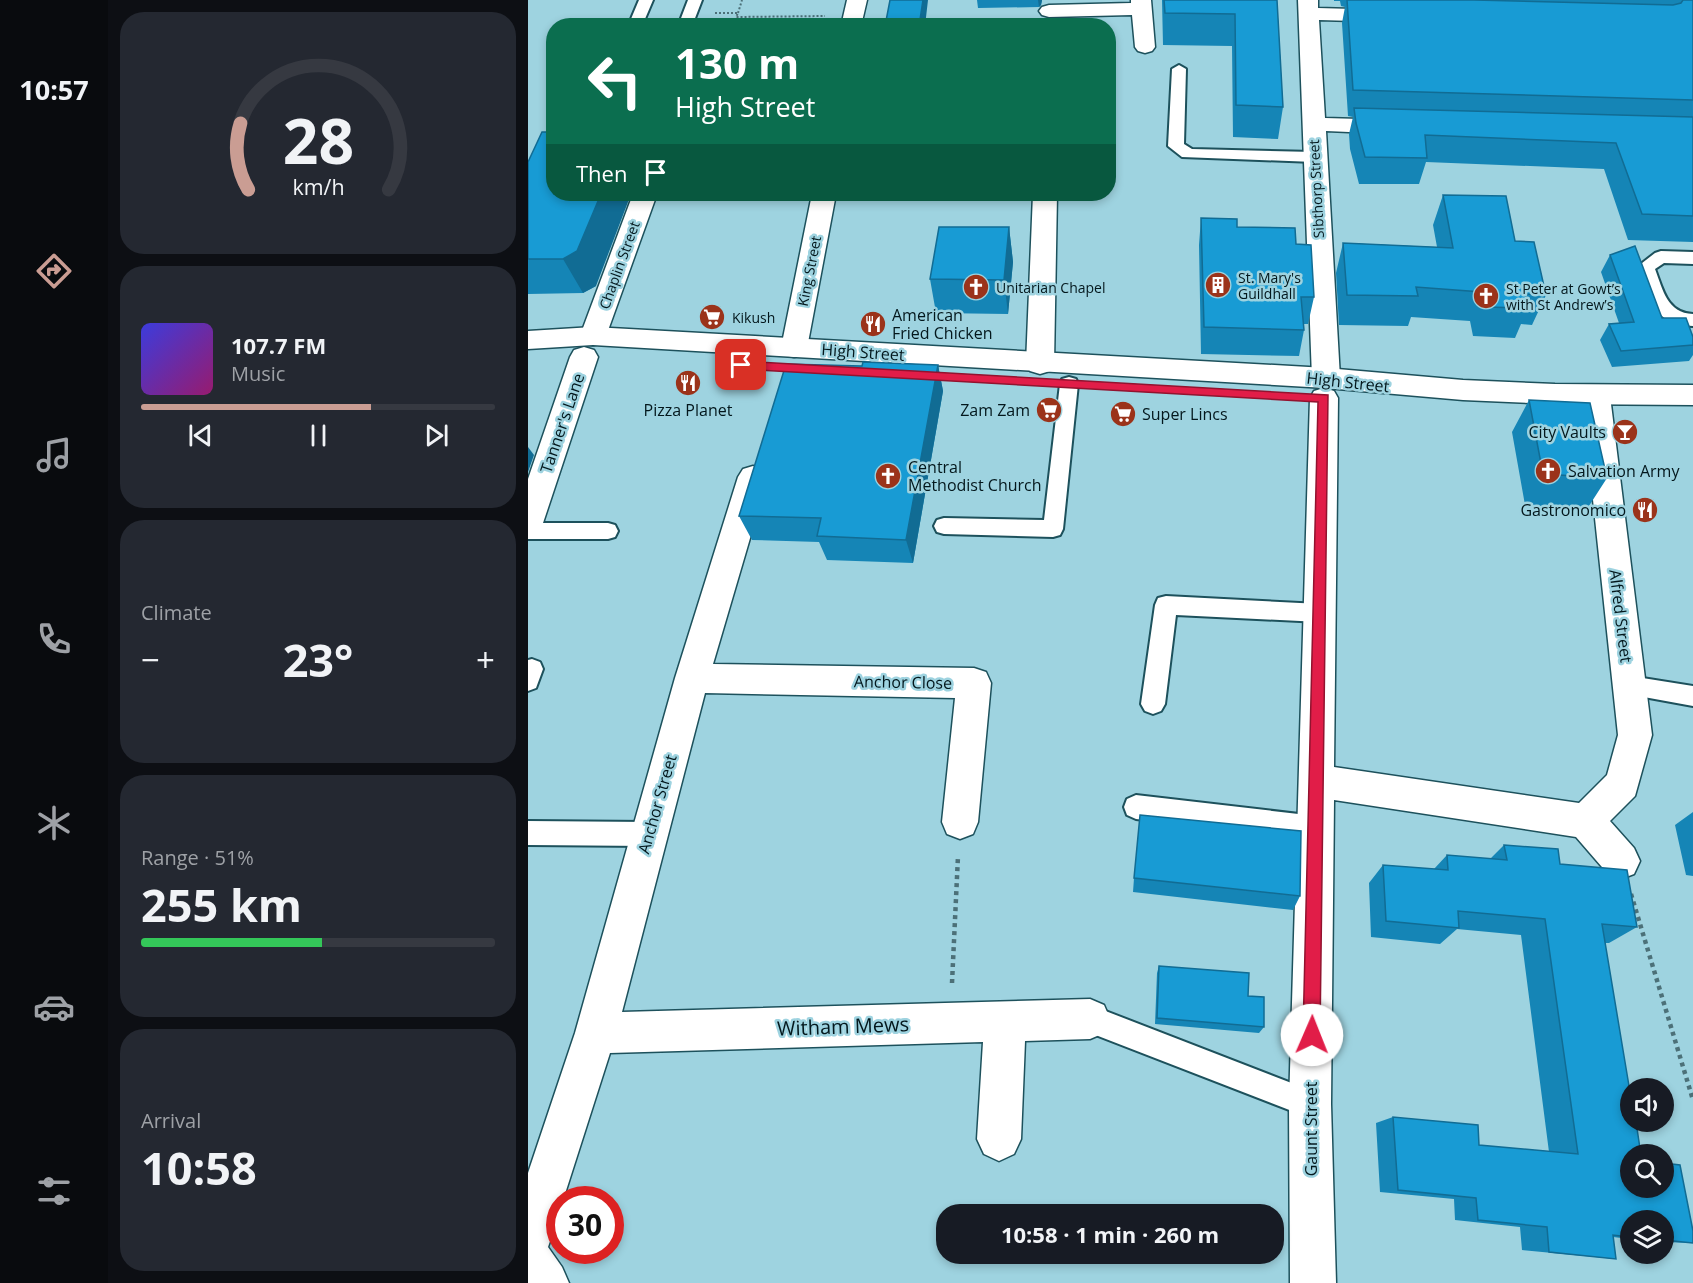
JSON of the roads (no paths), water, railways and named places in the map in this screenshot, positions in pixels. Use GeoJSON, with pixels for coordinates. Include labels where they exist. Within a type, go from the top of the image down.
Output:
{"type":"FeatureCollection","features":[{"type":"Feature","properties":{"kind":"street"},"geometry":{"type":"LineString","coordinates":[[1049,12],[1142,5],[1145,47]]}},
{"type":"Feature","properties":{"kind":"street"},"geometry":{"type":"LineString","coordinates":[[1309,7],[1404,16]]}},
{"type":"Feature","properties":{"kind":"street","name":"Sibthorp Street"},"geometry":{"type":"LineString","coordinates":[[1309,7],[1325,388]]}},
{"type":"Feature","properties":{"kind":"street"},"geometry":{"type":"LineString","coordinates":[[1313,124],[1420,127]]}},
{"type":"Feature","properties":{"kind":"street","name":"Chaplin Street"},"geometry":{"type":"LineString","coordinates":[[588,346],[642,201]]}},
{"type":"Feature","properties":{"kind":"street","name":"King Street"},"geometry":{"type":"LineString","coordinates":[[788,364],[823,201]]}},
{"type":"Feature","properties":{"kind":"street"},"geometry":{"type":"LineString","coordinates":[[1040,364],[1045,201]]}},
{"type":"Feature","properties":{"kind":"street","name":"High Street"},"geometry":{"type":"LineString","coordinates":[[528,340],[788,364],[1069,384],[1402,388],[1596,396],[1693,395]]}},
{"type":"Feature","properties":{"kind":"street","name":"High Street"},"geometry":{"type":"LineString","coordinates":[[528,347],[588,346]]}},
{"type":"Feature","properties":{"kind":"street","name":"Tanner's Lane"},"geometry":{"type":"LineString","coordinates":[[528,523],[588,346]]}},
{"type":"Feature","properties":{"kind":"street","name":"High Street"},"geometry":{"type":"LineString","coordinates":[[788,364],[1040,364],[1325,388]]}},
{"type":"Feature","properties":{"kind":"street","name":"Gaunt Street"},"geometry":{"type":"LineString","coordinates":[[1312,1283],[1310,1104],[1325,388]]}},
{"type":"Feature","properties":{"kind":"street","name":"Alfred Street"},"geometry":{"type":"LineString","coordinates":[[1586,821],[1622,784],[1635,735],[1596,396]]}},
{"type":"Feature","properties":{"kind":"street","name":"Anchor Street"},"geometry":{"type":"LineString","coordinates":[[528,1240],[596,1033],[692,678],[762,447]]}},
{"type":"Feature","properties":{"kind":"street","name":"Anchor Close"},"geometry":{"type":"LineString","coordinates":[[692,678],[974,683],[960,822]]}},
{"type":"Feature","properties":{"kind":"street"},"geometry":{"type":"LineString","coordinates":[[1318,782],[1586,821],[1621,861]]}},
{"type":"Feature","properties":{"kind":"street","name":"Witham Mews"},"geometry":{"type":"LineString","coordinates":[[596,1033],[1090,1019]]}},
{"type":"Feature","properties":{"kind":"street"},"geometry":{"type":"LineString","coordinates":[[999,1139],[1005,1021]]}},
{"type":"Feature","properties":{"kind":"street"},"geometry":{"type":"LineString","coordinates":[[528,1259],[546,1283]]}},
{"type":"Feature","properties":{"kind":"lane"},"geometry":{"type":"LineString","coordinates":[[638,18],[646,0]]}},
{"type":"Feature","properties":{"kind":"lane"},"geometry":{"type":"LineString","coordinates":[[1179,69],[1176,146],[1188,154],[1314,157]]}},
{"type":"Feature","properties":{"kind":"lane"},"geometry":{"type":"LineString","coordinates":[[1690,342],[1688,321],[1660,308],[1646,267],[1661,257],[1693,258]]}},
{"type":"Feature","properties":{"kind":"lane"},"geometry":{"type":"LineString","coordinates":[[944,526],[1053,529],[1069,384]]}},
{"type":"Feature","properties":{"kind":"lane"},"geometry":{"type":"LineString","coordinates":[[528,531],[608,531]]}},
{"type":"Feature","properties":{"kind":"lane"},"geometry":{"type":"LineString","coordinates":[[1153,704],[1166,605],[1320,613]]}},
{"type":"Feature","properties":{"kind":"lane"},"geometry":{"type":"LineString","coordinates":[[1630,686],[1693,696]]}},
{"type":"Feature","properties":{"kind":"lane"},"geometry":{"type":"LineString","coordinates":[[1136,807],[1317,828]]}},
{"type":"Feature","properties":{"kind":"lane"},"geometry":{"type":"LineString","coordinates":[[528,833],[648,834]]}},
{"type":"Feature","properties":{"kind":"lane"},"geometry":{"type":"LineString","coordinates":[[1090,1019],[1310,1104]]}},
{"type":"Feature","properties":{"kind":"place","name":"St. Mary's Guildhall"},"geometry":{"type":"Point","coordinates":[1218,285]}},
{"type":"Feature","properties":{"kind":"place","name":"Unitarian Chapel"},"geometry":{"type":"Point","coordinates":[976,287]}},
{"type":"Feature","properties":{"kind":"place","name":"St Peter at Gowt’s with St Andrew’s"},"geometry":{"type":"Point","coordinates":[1486,296]}},
{"type":"Feature","properties":{"kind":"place","name":"Kikush"},"geometry":{"type":"Point","coordinates":[712,317]}},
{"type":"Feature","properties":{"kind":"place","name":"American Fried Chicken"},"geometry":{"type":"Point","coordinates":[873,324]}},
{"type":"Feature","properties":{"kind":"place","name":"Pizza Planet"},"geometry":{"type":"Point","coordinates":[688,383]}},
{"type":"Feature","properties":{"kind":"place","name":"Zam Zam"},"geometry":{"type":"Point","coordinates":[1049,410]}},
{"type":"Feature","properties":{"kind":"place","name":"Super Lincs"},"geometry":{"type":"Point","coordinates":[1123,414]}},
{"type":"Feature","properties":{"kind":"place","name":"City Vaults"},"geometry":{"type":"Point","coordinates":[1625,432]}},
{"type":"Feature","properties":{"kind":"place","name":"Salvation Army"},"geometry":{"type":"Point","coordinates":[1548,471]}},
{"type":"Feature","properties":{"kind":"place","name":"Central Methodist Church"},"geometry":{"type":"Point","coordinates":[888,476]}},
{"type":"Feature","properties":{"kind":"place","name":"Gastronomico"},"geometry":{"type":"Point","coordinates":[1645,510]}}]}
